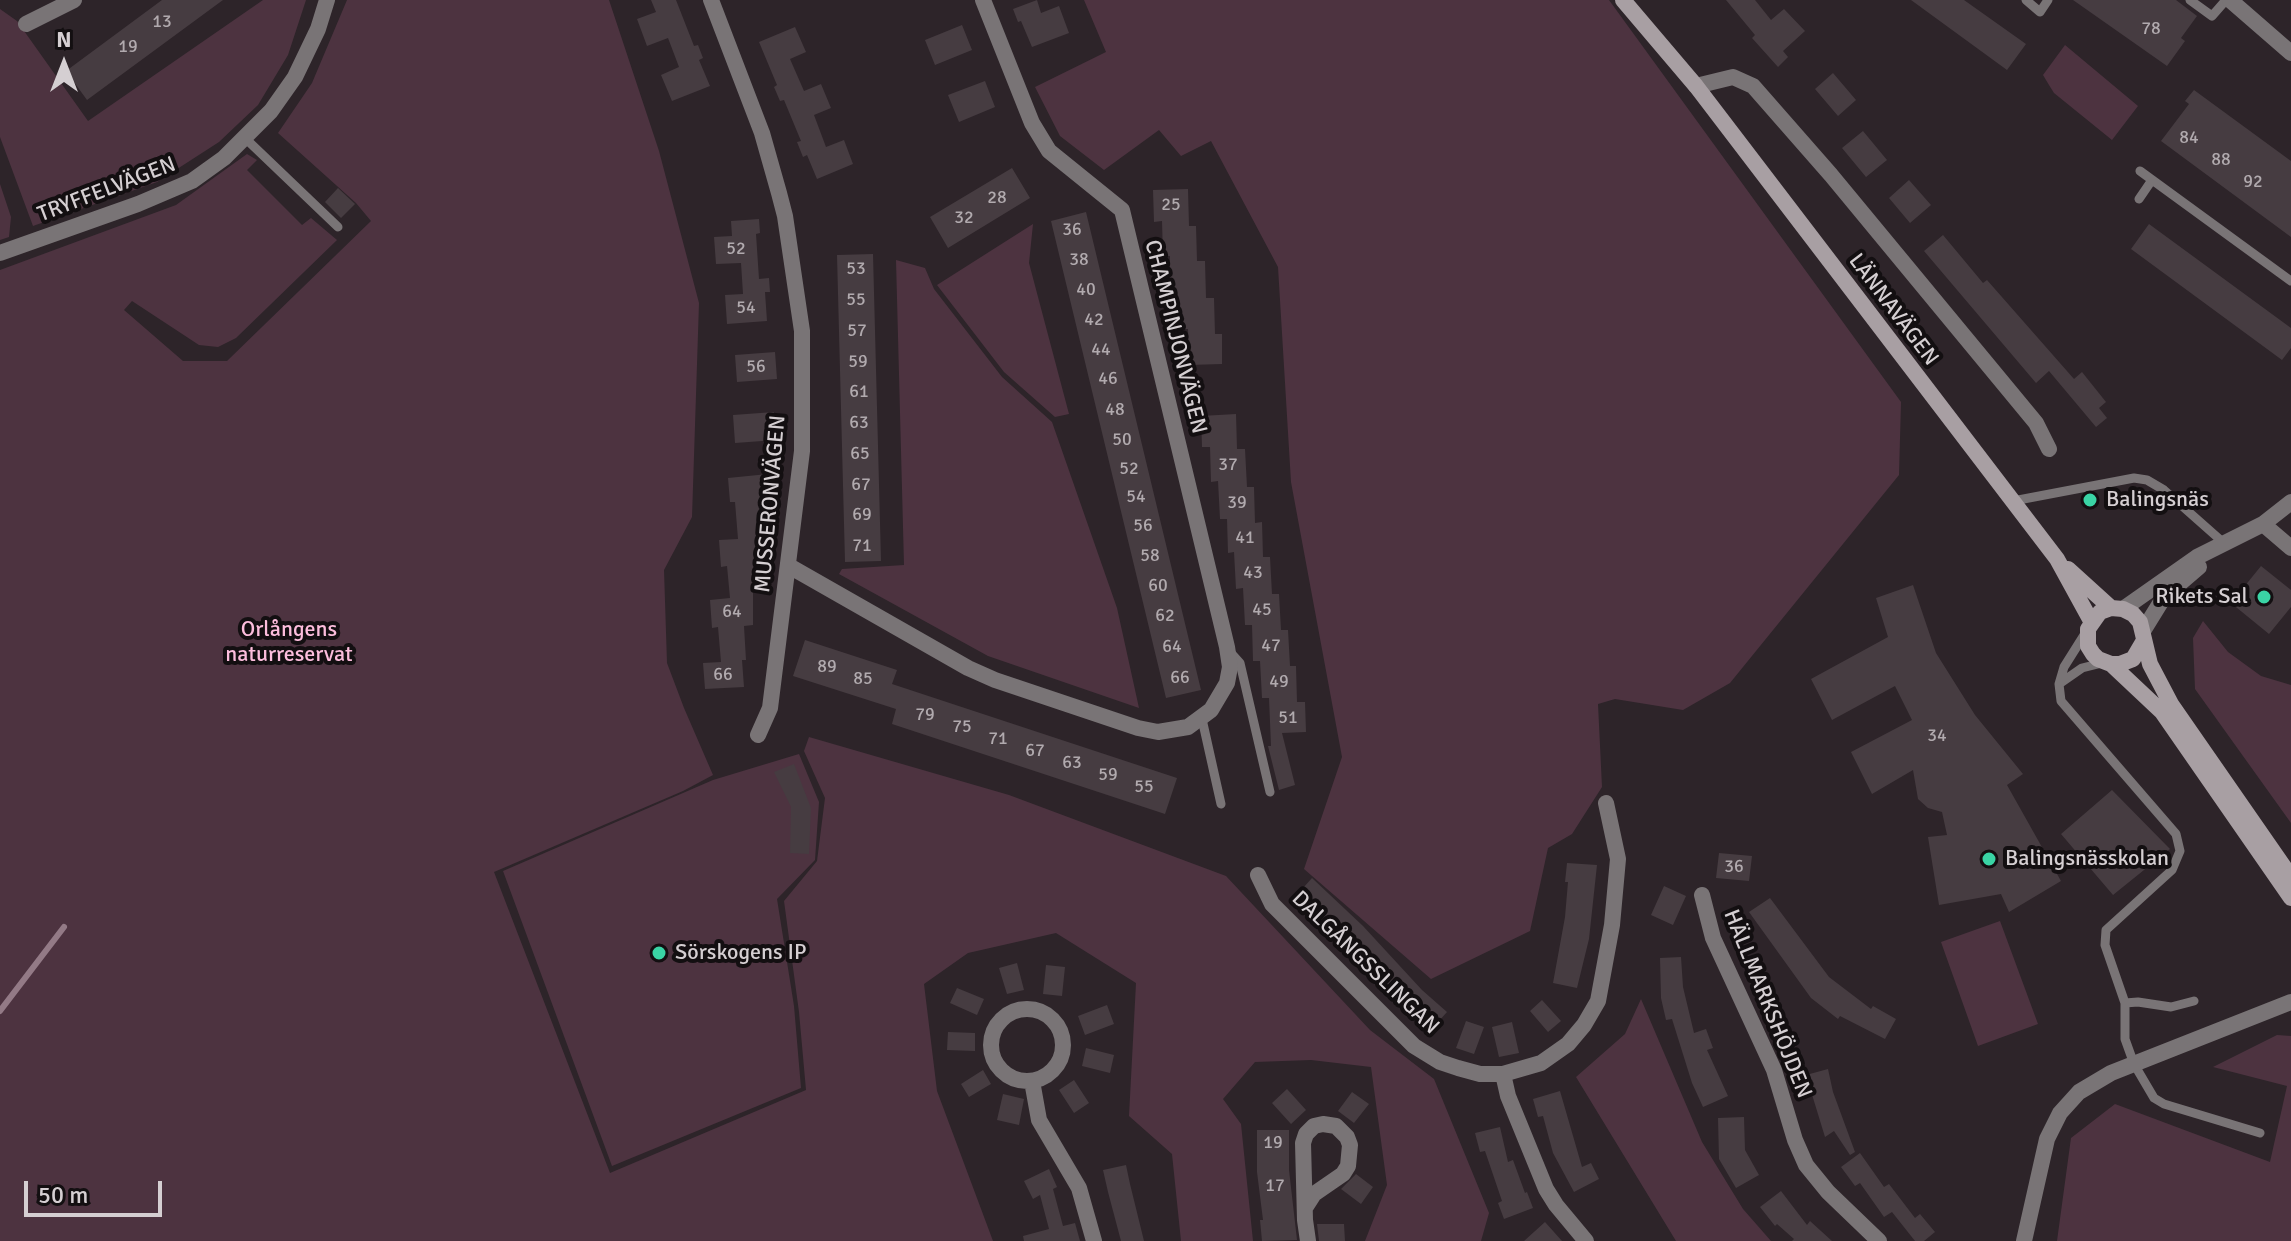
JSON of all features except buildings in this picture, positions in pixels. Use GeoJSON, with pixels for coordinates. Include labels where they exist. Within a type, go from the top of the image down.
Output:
{"type":"FeatureCollection","features":[{"type":"Feature","properties":{"kind":"main road","name":"LÄNNAVÄGEN"},"geometry":{"type":"LineString","coordinates":[[1623,0],[1696,86],[2057,559],[2090,625],[2088,646],[2098,659],[2108,664],[2162,712],[2291,898]]}},
{"type":"Feature","properties":{"kind":"main road","name":"LÄNNAVÄGEN"},"geometry":{"type":"LineString","coordinates":[[2057,559],[2117,609],[2137,618],[2150,664],[2171,704],[2291,877]]}},
{"type":"Feature","properties":{"kind":"main road"},"geometry":{"type":"LineString","coordinates":[[2090,625],[2100,612],[2117,609]]}},
{"type":"Feature","properties":{"kind":"main road"},"geometry":{"type":"LineString","coordinates":[[2108,664],[2133,659],[2143,637]]}},
{"type":"Feature","properties":{"kind":"street"},"geometry":{"type":"LineString","coordinates":[[26,24],[74,0]]}},
{"type":"Feature","properties":{"kind":"street","name":"TRYFFELVÄGEN"},"geometry":{"type":"LineString","coordinates":[[0,253],[138,204],[192,181],[224,158],[271,111],[295,77],[318,29],[327,0]]}},
{"type":"Feature","properties":{"kind":"street","name":"MUSSERONVÄGEN"},"geometry":{"type":"LineString","coordinates":[[711,0],[762,133],[779,193],[802,331],[802,451],[770,708],[758,735]]}},
{"type":"Feature","properties":{"kind":"street","name":"CHAMPINJONVÄGEN"},"geometry":{"type":"LineString","coordinates":[[983,0],[1032,123],[1049,151],[1122,210],[1227,647],[1230,667],[1227,683],[1221,698],[1202,719]]}},
{"type":"Feature","properties":{"kind":"street"},"geometry":{"type":"LineString","coordinates":[[2228,0],[2291,53]]}},
{"type":"Feature","properties":{"kind":"street","name":"LÄNNAVÄGEN"},"geometry":{"type":"LineString","coordinates":[[1696,86],[1733,77],[1753,86],[1831,175],[2036,423],[2049,449]]}},
{"type":"Feature","properties":{"kind":"street"},"geometry":{"type":"LineString","coordinates":[[2117,609],[2197,557],[2263,524],[2291,502]]}},
{"type":"Feature","properties":{"kind":"street"},"geometry":{"type":"LineString","coordinates":[[2263,524],[2291,548]]}},
{"type":"Feature","properties":{"kind":"street"},"geometry":{"type":"LineString","coordinates":[[2143,637],[2164,597],[2225,544]]}},
{"type":"Feature","properties":{"kind":"street"},"geometry":{"type":"LineString","coordinates":[[789,566],[968,668],[995,680],[1158,732],[1175,731],[1202,719]]}},
{"type":"Feature","properties":{"kind":"street","name":"DALGÅNGSSLINGAN"},"geometry":{"type":"LineString","coordinates":[[1258,875],[1272,904],[1414,1046],[1440,1062],[1458,1068],[1480,1074],[1503,1074],[1541,1063],[1568,1044],[1598,1001],[1612,925],[1618,859],[1606,803]]}},
{"type":"Feature","properties":{"kind":"street","name":"HÄLLMARKSHÖJDEN"},"geometry":{"type":"LineString","coordinates":[[1702,895],[1713,938],[1774,1070],[1795,1140],[1806,1165],[1828,1192],[1879,1241]]}},
{"type":"Feature","properties":{"kind":"street"},"geometry":{"type":"LineString","coordinates":[[2024,1241],[2047,1139],[2060,1113],[2079,1092],[2101,1078],[2268,1012],[2288,1000]]}},
{"type":"Feature","properties":{"kind":"street"},"geometry":{"type":"LineString","coordinates":[[1025,1010],[1041,1013],[1060,1030],[1062,1045],[1059,1060],[1043,1079],[1032,1081],[1016,1079],[1002,1071],[993,1059],[990,1043],[993,1030],[1010,1012],[1025,1010]]}},
{"type":"Feature","properties":{"kind":"street"},"geometry":{"type":"LineString","coordinates":[[1503,1074],[1508,1096],[1546,1189],[1586,1241]]}},
{"type":"Feature","properties":{"kind":"street"},"geometry":{"type":"LineString","coordinates":[[1032,1081],[1039,1120],[1079,1188],[1094,1241]]}},
{"type":"Feature","properties":{"kind":"street"},"geometry":{"type":"LineString","coordinates":[[1305,1208],[1314,1194],[1343,1174],[1348,1166],[1350,1145],[1336,1126],[1314,1126],[1306,1134],[1302,1155],[1305,1208],[1308,1241]]}},
{"type":"Feature","properties":{"kind":"lane"},"geometry":{"type":"LineString","coordinates":[[2026,0],[2040,12],[2048,0]]}},
{"type":"Feature","properties":{"kind":"lane"},"geometry":{"type":"LineString","coordinates":[[2190,0],[2212,16],[2228,0]]}},
{"type":"Feature","properties":{"kind":"lane"},"geometry":{"type":"LineString","coordinates":[[246,139],[338,227]]}},
{"type":"Feature","properties":{"kind":"lane"},"geometry":{"type":"LineString","coordinates":[[2140,171],[2291,281]]}},
{"type":"Feature","properties":{"kind":"lane"},"geometry":{"type":"LineString","coordinates":[[2139,199],[2152,180]]}},
{"type":"Feature","properties":{"kind":"lane"},"geometry":{"type":"LineString","coordinates":[[2013,501],[2134,478],[2147,480],[2164,490],[2225,544]]}},
{"type":"Feature","properties":{"kind":"lane"},"geometry":{"type":"LineString","coordinates":[[2090,625],[2074,646],[2059,684],[2061,701],[2176,834],[2180,851],[2172,870],[2106,930],[2105,945],[2125,1003],[2125,1039],[2148,1092],[2164,1104],[2260,1133]]}},
{"type":"Feature","properties":{"kind":"lane"},"geometry":{"type":"LineString","coordinates":[[1227,647],[1240,663],[1270,792]]}},
{"type":"Feature","properties":{"kind":"lane"},"geometry":{"type":"LineString","coordinates":[[2059,684],[2082,668],[2108,664]]}},
{"type":"Feature","properties":{"kind":"lane"},"geometry":{"type":"LineString","coordinates":[[1202,719],[1221,804]]}},
{"type":"Feature","properties":{"kind":"lane"},"geometry":{"type":"LineString","coordinates":[[2125,1003],[2171,1007],[2194,1001]]}},
{"type":"Feature","properties":{"kind":"green space"},"geometry":{"type":"Polygon","coordinates":[[[263,0],[306,0],[288,55],[258,105],[219,142],[157,182],[33,226],[0,137],[0,9],[17,21],[88,121],[263,0]]]}},
{"type":"Feature","properties":{"kind":"green space","name":"Orlångens naturreservat"},"geometry":{"type":"Polygon","coordinates":[[[347,0],[609,0],[659,151],[699,303],[692,517],[664,570],[667,663],[713,775],[683,791],[494,872],[610,1173],[806,1090],[784,901],[817,861],[825,798],[804,751],[809,737],[1009,795],[1226,876],[1370,1030],[1434,1079],[1489,1213],[1481,1241],[1365,1241],[1387,1185],[1371,1067],[1311,1060],[1255,1062],[1223,1099],[1241,1124],[1253,1241],[1181,1241],[1172,1154],[1129,1116],[1136,983],[1056,933],[968,953],[924,984],[937,1091],[993,1241],[0,1241],[0,270],[176,205],[247,154],[257,160],[247,170],[302,225],[311,218],[337,240],[236,338],[218,347],[199,345],[132,301],[124,310],[183,361],[227,361],[371,221],[356,203],[278,133],[312,83],[347,0]]]}},
{"type":"Feature","properties":{"kind":"green space"},"geometry":{"type":"Polygon","coordinates":[[[1084,0],[1609,0],[1901,402],[1899,475],[1730,683],[1683,710],[1615,699],[1598,704],[1602,787],[1572,834],[1548,848],[1530,931],[1431,979],[1304,869],[1342,757],[1291,482],[1278,267],[1211,141],[1181,156],[1159,130],[1104,170],[1060,136],[1035,87],[1106,52],[1084,0]]]}},
{"type":"Feature","properties":{"kind":"green space"},"geometry":{"type":"Polygon","coordinates":[[[2065,45],[2138,106],[2112,140],[2054,93],[2043,75],[2065,45]]]}},
{"type":"Feature","properties":{"kind":"green space"},"geometry":{"type":"Polygon","coordinates":[[[0,184],[11,217],[9,237],[0,240],[0,184]]]}},
{"type":"Feature","properties":{"kind":"green space"},"geometry":{"type":"Polygon","coordinates":[[[1033,224],[1029,263],[1069,414],[1055,417],[1004,372],[937,285],[1033,224]]]}},
{"type":"Feature","properties":{"kind":"green space"},"geometry":{"type":"Polygon","coordinates":[[[896,260],[925,268],[934,289],[1002,377],[1052,422],[1117,608],[1139,708],[988,656],[839,574],[842,569],[904,565],[896,260]]]}},
{"type":"Feature","properties":{"kind":"green space"},"geometry":{"type":"Polygon","coordinates":[[[2203,621],[2228,652],[2261,676],[2291,685],[2291,823],[2195,689],[2193,638],[2203,621]]]}},
{"type":"Feature","properties":{"kind":"green space","name":"Sörskogens IP"},"geometry":{"type":"Polygon","coordinates":[[[799,754],[819,802],[815,860],[777,899],[794,1006],[801,1088],[612,1166],[503,871],[713,780],[799,754]]]}},
{"type":"Feature","properties":{"kind":"green space"},"geometry":{"type":"Polygon","coordinates":[[[2000,921],[2038,1024],[1978,1046],[1941,942],[2000,921]]]}},
{"type":"Feature","properties":{"kind":"green space"},"geometry":{"type":"Polygon","coordinates":[[[1641,999],[1702,1142],[1743,1209],[1771,1241],[1676,1241],[1576,1077],[1625,1034],[1641,999]]]}},
{"type":"Feature","properties":{"kind":"green space"},"geometry":{"type":"Polygon","coordinates":[[[2277,1035],[2291,1036],[2291,1241],[2057,1241],[2071,1138],[2115,1104],[2270,1162],[2287,1086],[2213,1067],[2277,1035]]]}},
{"type":"Feature","properties":{"kind":"waterway"},"geometry":{"type":"LineString","coordinates":[[0,1011],[64,927]]}},
{"type":"Feature","properties":{"kind":"place","name":"Balingsnäs"},"geometry":{"type":"Point","coordinates":[2090,500]}},
{"type":"Feature","properties":{"kind":"place","name":"Rikets Sal"},"geometry":{"type":"Point","coordinates":[2264,597]}},
{"type":"Feature","properties":{"kind":"place","name":"Balingsnässkolan"},"geometry":{"type":"Point","coordinates":[1989,859]}},
{"type":"Feature","properties":{"kind":"place","name":"Sörskogens IP"},"geometry":{"type":"Point","coordinates":[659,953]}}]}
